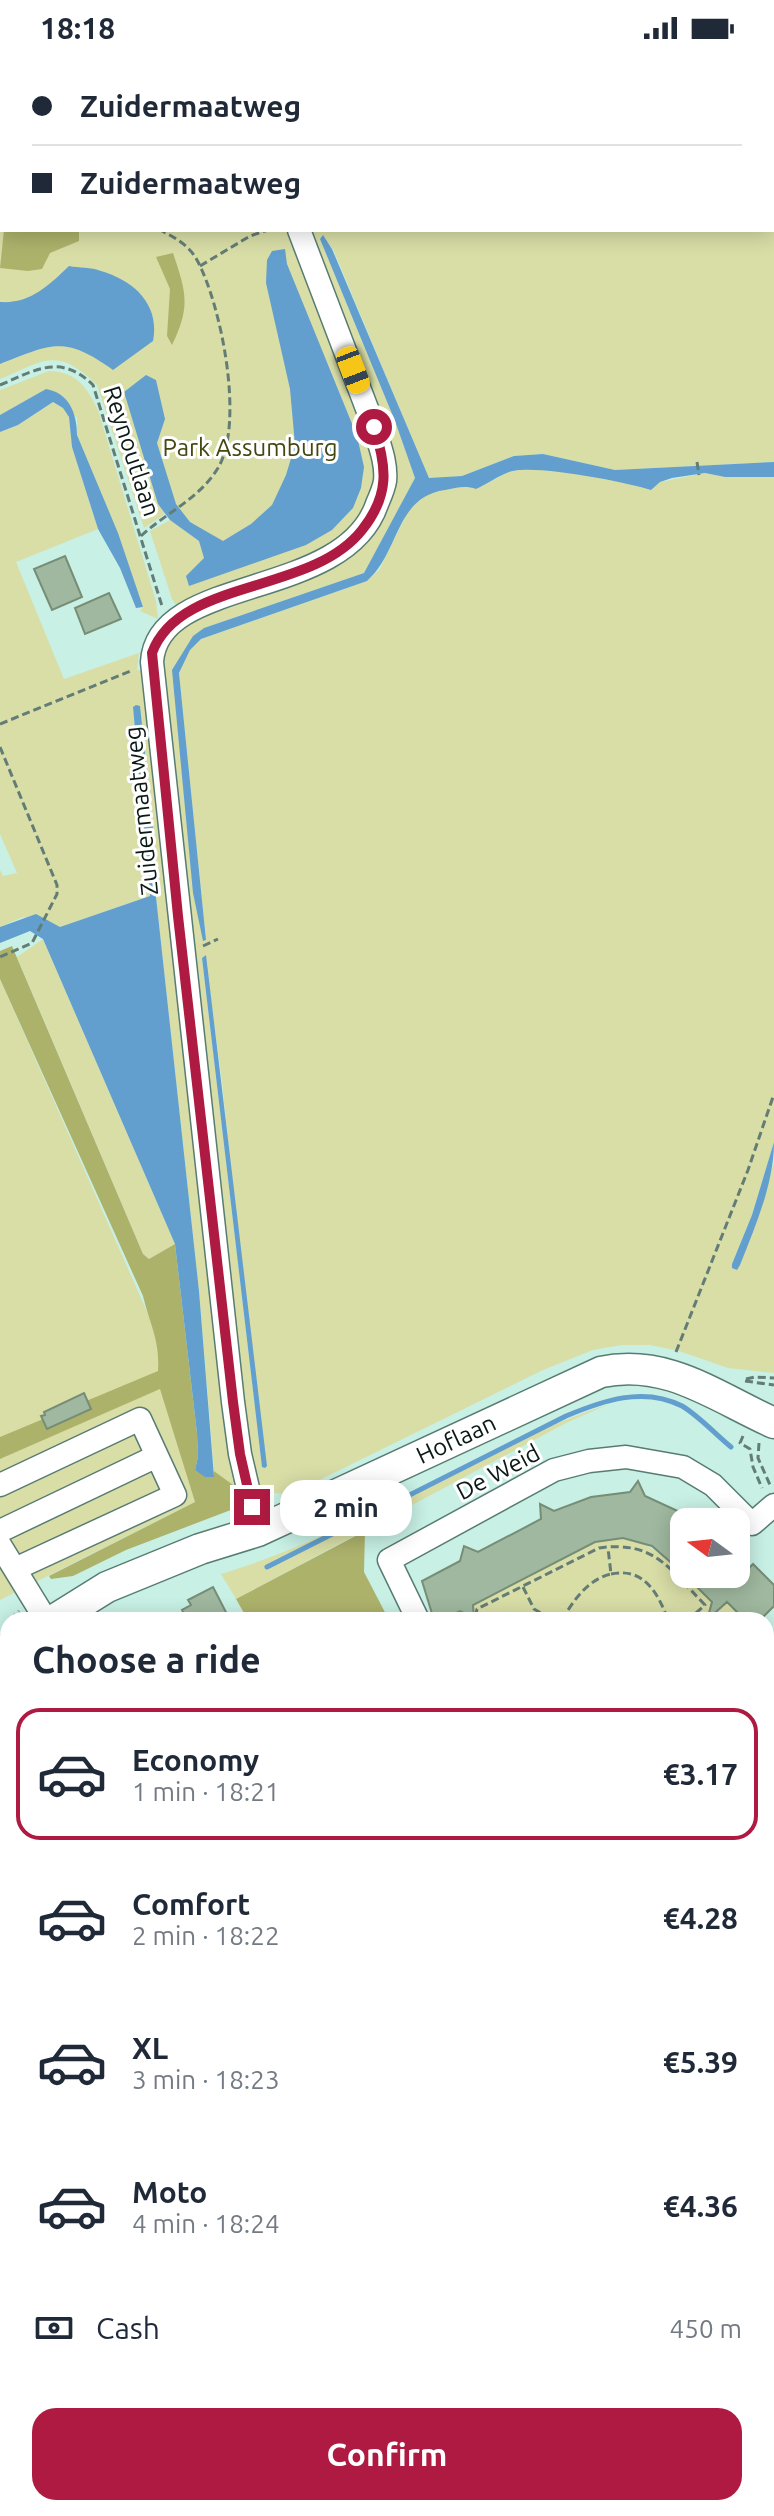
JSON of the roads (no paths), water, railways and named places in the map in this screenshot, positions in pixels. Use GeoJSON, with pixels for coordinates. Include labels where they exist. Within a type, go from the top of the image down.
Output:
{"type":"FeatureCollection","features":[{"type":"Feature","properties":{"kind":"main road","name":"Hoflaan"},"geometry":{"type":"LineString","coordinates":[[67,1612],[107,1587],[200,1549],[258,1531],[601,1372],[624,1367],[669,1374],[696,1384],[766,1433]]}},
{"type":"Feature","properties":{"kind":"street","name":"Zuidermaatweg"},"geometry":{"type":"LineString","coordinates":[[258,1531],[240,1454],[235,1415],[152,662],[156,643],[168,625],[201,605],[311,568],[351,544],[373,516],[385,482],[383,454],[374,427],[300,232]]}},
{"type":"Feature","properties":{"kind":"street"},"geometry":{"type":"LineString","coordinates":[[0,1485],[140,1419],[175,1495],[15,1569]]}},
{"type":"Feature","properties":{"kind":"street"},"geometry":{"type":"LineString","coordinates":[[0,1531],[157,1456]]}},
{"type":"Feature","properties":{"kind":"street","name":"De Weid"},"geometry":{"type":"LineString","coordinates":[[414,1612],[389,1560],[554,1470],[589,1461],[626,1457],[653,1460],[683,1467],[713,1485],[752,1524],[774,1505]]}},
{"type":"Feature","properties":{"kind":"street"},"geometry":{"type":"LineString","coordinates":[[0,1545],[41,1612]]}},
{"type":"Feature","properties":{"kind":"water"},"geometry":{"type":"Polygon","coordinates":[[[323,235],[332,249],[429,478],[462,476],[514,456],[543,454],[615,470],[774,462],[774,477],[725,477],[705,473],[672,478],[660,482],[651,490],[579,475],[520,470],[509,472],[476,489],[445,490],[416,503],[378,569],[367,581],[201,639],[190,650],[179,673],[206,940],[203,941],[193,893],[172,670],[193,636],[204,628],[364,573],[415,478],[395,421],[320,239],[323,235]]]}},
{"type":"Feature","properties":{"kind":"water"},"geometry":{"type":"Polygon","coordinates":[[[285,249],[287,264],[357,436],[364,467],[361,488],[353,508],[332,530],[306,545],[189,586],[186,576],[204,558],[199,541],[170,520],[158,504],[124,392],[146,375],[156,380],[165,419],[157,443],[176,504],[190,522],[223,541],[251,524],[272,505],[295,445],[290,389],[266,283],[267,260],[272,251],[285,249]]]}},
{"type":"Feature","properties":{"kind":"water"},"geometry":{"type":"Polygon","coordinates":[[[69,266],[113,275],[134,288],[153,316],[153,341],[113,370],[82,351],[58,346],[0,364],[0,302],[29,297],[46,287],[69,266]]]}},
{"type":"Feature","properties":{"kind":"water"},"geometry":{"type":"Polygon","coordinates":[[[46,389],[61,395],[70,405],[77,435],[118,533],[143,607],[136,608],[120,568],[98,529],[72,447],[69,417],[63,408],[53,402],[18,425],[0,432],[0,415],[46,389]]]}},
{"type":"Feature","properties":{"kind":"water"},"geometry":{"type":"Polygon","coordinates":[[[140,706],[153,829],[156,897],[199,1291],[214,1477],[205,1477],[195,1470],[197,1433],[175,1244],[43,939],[30,931],[0,943],[0,927],[36,914],[60,927],[150,896],[133,707],[140,706]]]}},
{"type":"Feature","properties":{"kind":"water"},"geometry":{"type":"Polygon","coordinates":[[[206,955],[265,1468],[262,1467],[202,958],[206,955]]]}},
{"type":"Feature","properties":{"kind":"water"},"geometry":{"type":"Polygon","coordinates":[[[774,1142],[767,1189],[737,1270],[732,1268],[732,1264],[752,1215],[774,1142]]]}},
{"type":"Feature","properties":{"kind":"waterway"},"geometry":{"type":"LineString","coordinates":[[267,1567],[566,1416],[608,1401],[638,1396],[667,1400],[688,1410],[731,1447]]}},
{"type":"Feature","properties":{"kind":"park label","name":"Park Assumburg"},"geometry":{"type":"Point","coordinates":[250,447]}}]}
